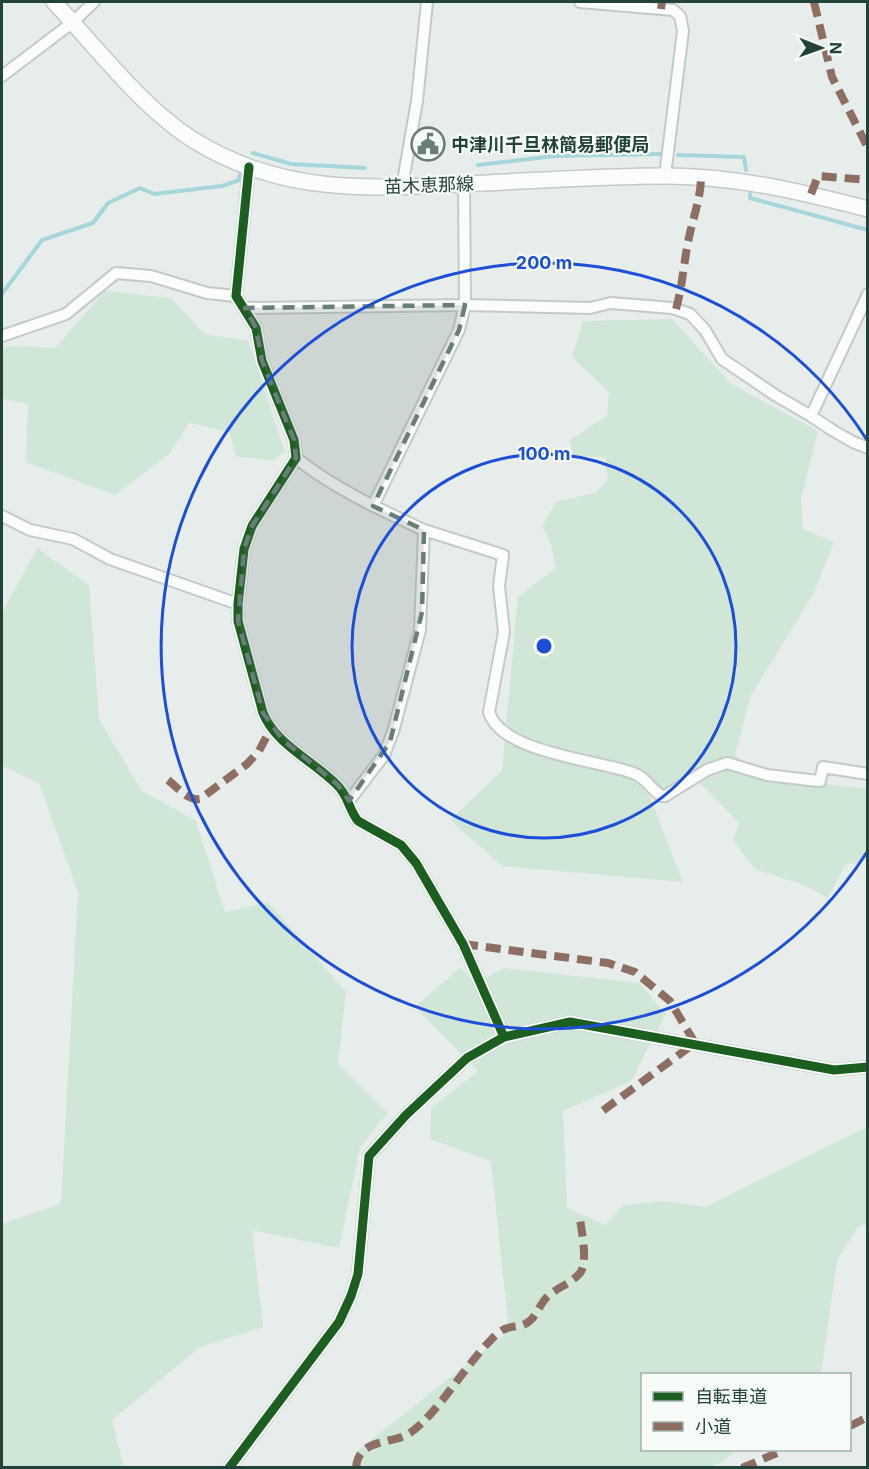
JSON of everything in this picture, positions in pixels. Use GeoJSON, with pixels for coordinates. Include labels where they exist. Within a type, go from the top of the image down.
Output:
{"type":"FeatureCollection","features":[{"type":"Feature","properties":{"kind":"main road","name":"苗木恵那線"},"geometry":{"type":"LineString","coordinates":[[54,2],[154,111],[196,141],[249,167],[315,184],[402,188],[665,176],[723,178],[786,188],[867,209]]}},
{"type":"Feature","properties":{"kind":"street"},"geometry":{"type":"LineString","coordinates":[[2,76],[73,22],[94,2]]}},
{"type":"Feature","properties":{"kind":"street"},"geometry":{"type":"LineString","coordinates":[[402,188],[417,101],[427,2]]}},
{"type":"Feature","properties":{"kind":"street"},"geometry":{"type":"LineString","coordinates":[[580,2],[673,10],[680,16],[683,31],[665,176]]}},
{"type":"Feature","properties":{"kind":"street"},"geometry":{"type":"LineString","coordinates":[[249,167],[237,296],[256,328],[261,361],[294,440],[296,458],[252,526],[244,549],[238,604],[238,621],[268,724],[283,740],[338,785],[349,801],[353,815],[358,821],[401,845],[416,862],[463,944],[504,1036]]}},
{"type":"Feature","properties":{"kind":"street"},"geometry":{"type":"LineString","coordinates":[[373,506],[459,330],[465,305],[464,184]]}},
{"type":"Feature","properties":{"kind":"street"},"geometry":{"type":"LineString","coordinates":[[2,336],[66,314],[116,273],[151,276],[207,293],[237,296]]}},
{"type":"Feature","properties":{"kind":"street"},"geometry":{"type":"LineString","coordinates":[[811,416],[867,294]]}},
{"type":"Feature","properties":{"kind":"street"},"geometry":{"type":"LineString","coordinates":[[245,308],[465,305],[590,308],[611,303],[672,308],[690,314],[705,330],[722,359],[832,430],[867,448]]}},
{"type":"Feature","properties":{"kind":"street"},"geometry":{"type":"LineString","coordinates":[[296,458],[322,478],[424,530],[503,555],[499,586],[504,632],[489,712],[498,728],[547,752],[640,775],[662,796],[707,770],[728,763],[767,775],[818,781],[820,781],[823,766],[867,774]]}},
{"type":"Feature","properties":{"kind":"street"},"geometry":{"type":"LineString","coordinates":[[2,516],[30,530],[73,539],[110,559],[238,604]]}},
{"type":"Feature","properties":{"kind":"street"},"geometry":{"type":"LineString","coordinates":[[349,801],[384,755],[393,732],[420,630],[424,530]]}},
{"type":"Feature","properties":{"kind":"street"},"geometry":{"type":"LineString","coordinates":[[229,1467],[339,1322],[351,1296],[358,1274],[369,1156],[406,1115],[467,1058],[504,1036],[570,1022],[834,1070],[867,1066]]}},
{"type":"Feature","properties":{"kind":"highlighted area"},"geometry":{"type":"Polygon","coordinates":[[[465,305],[459,330],[373,506],[424,530],[422,612],[390,742],[349,801],[338,785],[283,740],[263,713],[238,621],[244,549],[252,526],[296,458],[294,440],[262,361],[256,328],[245,308],[465,305]]]}},
{"type":"Feature","properties":{"kind":"green space"},"geometry":{"type":"Polygon","coordinates":[[[105,291],[171,298],[204,334],[248,341],[285,452],[274,460],[237,457],[229,432],[189,423],[170,453],[115,495],[26,462],[28,404],[3,399],[3,348],[8,346],[55,348],[105,291]]]}},
{"type":"Feature","properties":{"kind":"green space"},"geometry":{"type":"Polygon","coordinates":[[[672,319],[731,384],[818,431],[801,499],[803,529],[834,542],[814,593],[751,695],[735,754],[743,763],[831,785],[867,789],[867,860],[845,865],[828,898],[804,885],[755,869],[733,840],[739,823],[692,775],[649,795],[683,882],[502,866],[450,820],[502,771],[518,597],[556,568],[551,544],[542,526],[556,502],[595,493],[608,480],[605,457],[573,456],[570,440],[607,416],[609,392],[572,357],[583,321],[672,319]]]}},
{"type":"Feature","properties":{"kind":"green space"},"geometry":{"type":"Polygon","coordinates":[[[37,548],[89,585],[99,719],[142,791],[196,821],[225,912],[268,902],[346,992],[338,1064],[387,1113],[360,1148],[339,1248],[252,1230],[263,1327],[200,1347],[112,1420],[124,1467],[2,1467],[2,1224],[61,1204],[78,892],[39,783],[2,766],[2,613],[37,548]]]}},
{"type":"Feature","properties":{"kind":"green space"},"geometry":{"type":"Polygon","coordinates":[[[461,967],[474,984],[504,968],[639,983],[666,1014],[631,1081],[563,1111],[567,1208],[605,1225],[622,1206],[662,1201],[705,1207],[867,1127],[867,1224],[858,1227],[837,1260],[821,1373],[641,1373],[641,1451],[737,1451],[712,1467],[351,1468],[356,1452],[509,1331],[491,1161],[430,1139],[431,1108],[478,1071],[415,1007],[461,967]]]}},
{"type":"Feature","properties":{"kind":"waterway"},"geometry":{"type":"LineString","coordinates":[[253,153],[291,164],[365,168]]}},
{"type":"Feature","properties":{"kind":"waterway"},"geometry":{"type":"LineString","coordinates":[[478,165],[555,156],[661,154]]}},
{"type":"Feature","properties":{"kind":"waterway"},"geometry":{"type":"LineString","coordinates":[[678,155],[744,157],[746,170]]}},
{"type":"Feature","properties":{"kind":"waterway"},"geometry":{"type":"LineString","coordinates":[[2,294],[42,240],[93,223],[108,203],[140,188],[154,194],[222,186],[239,180],[240,174]]}},
{"type":"Feature","properties":{"kind":"waterway"},"geometry":{"type":"LineString","coordinates":[[750,194],[750,198],[868,230]]}},
{"type":"Feature","properties":{"kind":"marked path"},"geometry":{"type":"LineString","coordinates":[[661,9],[662,2]]}},
{"type":"Feature","properties":{"kind":"marked path"},"geometry":{"type":"LineString","coordinates":[[814,2],[832,77],[868,148]]}},
{"type":"Feature","properties":{"kind":"marked path"},"geometry":{"type":"LineString","coordinates":[[811,194],[818,176],[868,180]]}},
{"type":"Feature","properties":{"kind":"marked path"},"geometry":{"type":"LineString","coordinates":[[676,309],[688,242],[699,198],[701,177]]}},
{"type":"Feature","properties":{"kind":"marked path"},"geometry":{"type":"LineString","coordinates":[[168,780],[187,796],[200,799],[247,764],[259,751],[271,728]]}},
{"type":"Feature","properties":{"kind":"marked path"},"geometry":{"type":"LineString","coordinates":[[463,944],[608,963],[635,972],[670,1001],[695,1043],[601,1112]]}},
{"type":"Feature","properties":{"kind":"marked path"},"geometry":{"type":"LineString","coordinates":[[356,1468],[358,1458],[369,1447],[402,1437],[420,1425],[496,1335],[506,1328],[527,1323],[547,1297],[580,1273],[584,1262],[580,1219]]}},
{"type":"Feature","properties":{"kind":"marked path"},"geometry":{"type":"LineString","coordinates":[[851,1426],[868,1417]]}},
{"type":"Feature","properties":{"kind":"marked path"},"geometry":{"type":"LineString","coordinates":[[742,1468],[782,1451]]}},
{"type":"Feature","properties":{"kind":"cycle path"},"geometry":{"type":"LineString","coordinates":[[249,167],[236,296],[256,328],[262,361],[294,440],[296,458],[252,526],[244,549],[238,621],[263,713],[286,744],[328,776],[341,789],[358,821],[401,845],[416,863],[463,944],[504,1037]]}},
{"type":"Feature","properties":{"kind":"cycle path"},"geometry":{"type":"LineString","coordinates":[[229,1468],[339,1322],[351,1296],[358,1274],[369,1156],[406,1115],[467,1058],[504,1037],[570,1022],[834,1070],[868,1067]]}},
{"type":"Feature","properties":{"kind":"place","name":"中津川千旦林簡易郵便局"},"geometry":{"type":"Point","coordinates":[428,144]}}]}
